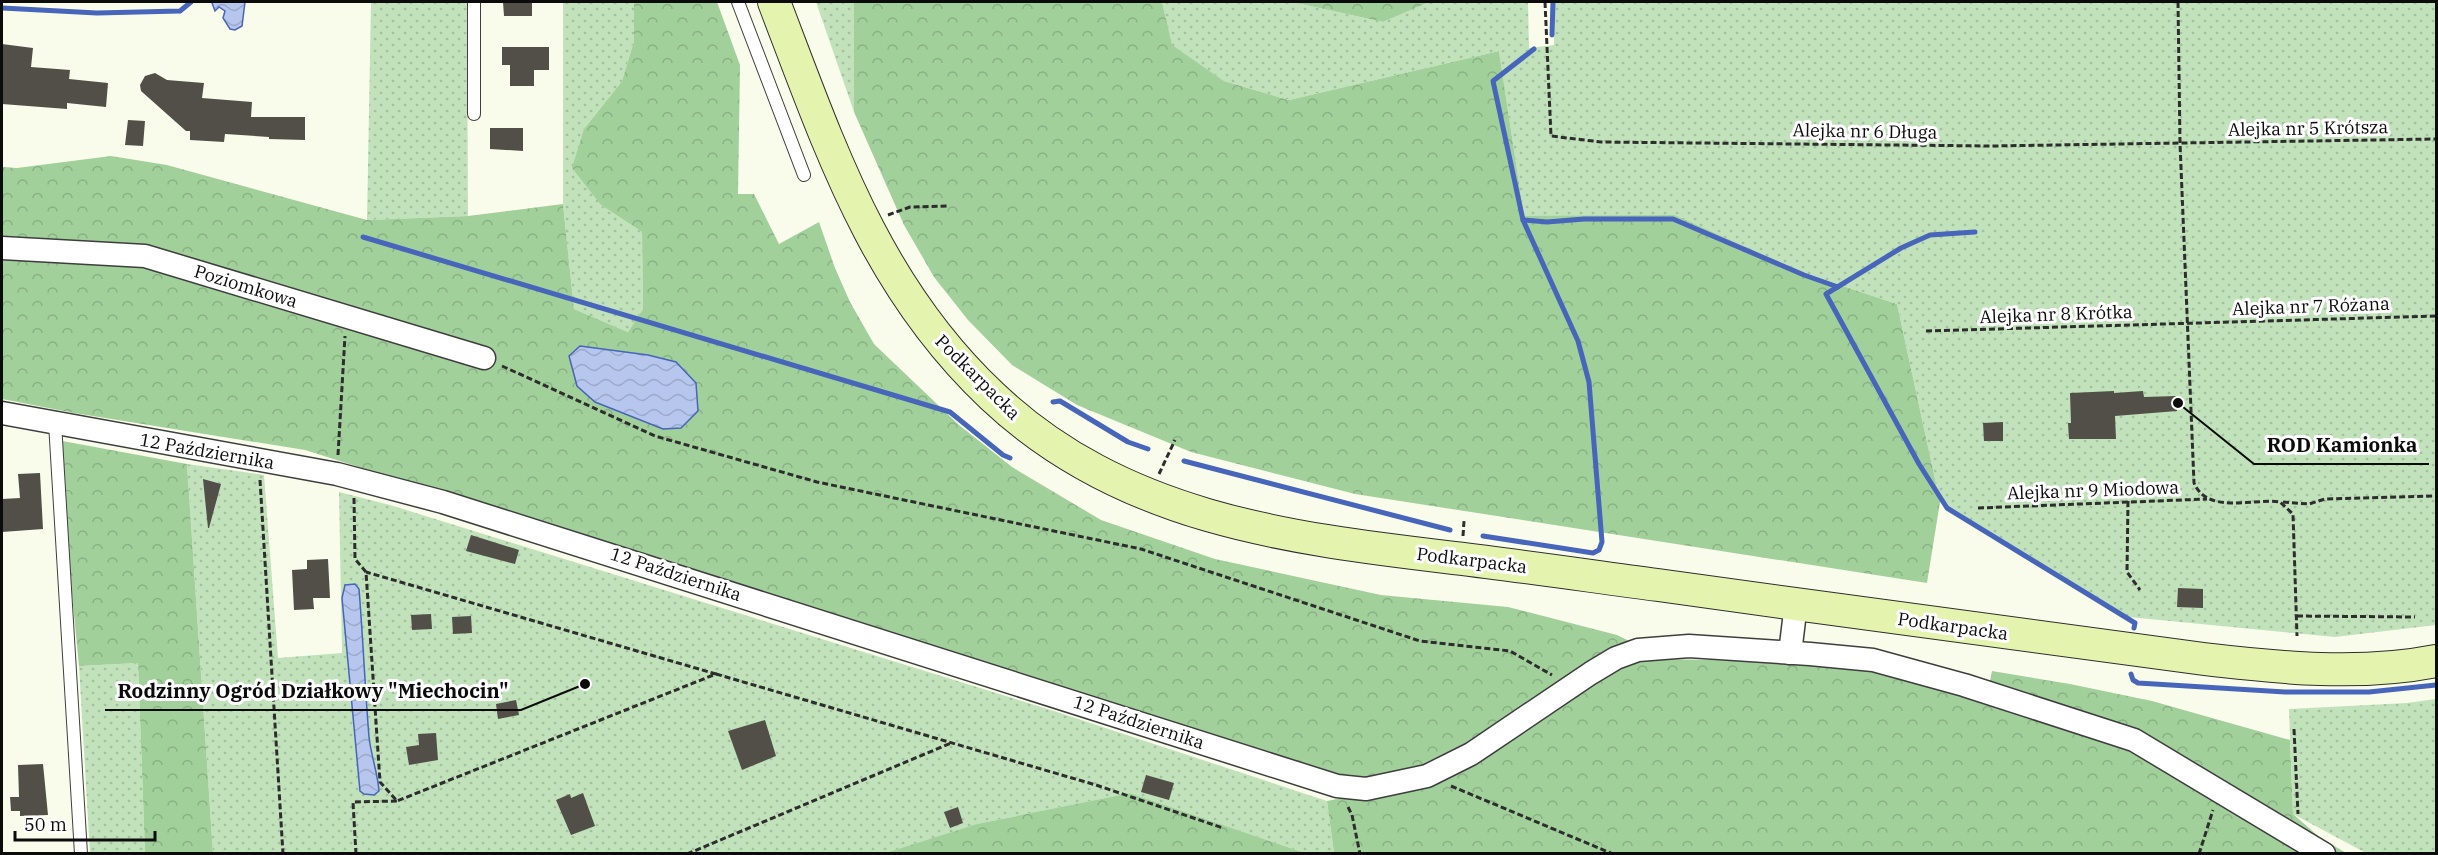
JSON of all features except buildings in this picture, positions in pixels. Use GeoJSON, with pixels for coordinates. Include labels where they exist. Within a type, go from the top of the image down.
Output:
{"type":"FeatureCollection","features":[{"type":"Feature","properties":{"kind":"main road","name":"Podkarpacka"},"geometry":{"type":"LineString","coordinates":[[774,2],[842,175],[900,287],[928,326],[993,397],[1060,449],[1148,496],[1217,519],[1315,541],[2259,666],[2363,669],[2436,661]]}},
{"type":"Feature","properties":{"kind":"street","name":"Poziomkowa"},"geometry":{"type":"LineString","coordinates":[[2,248],[145,256],[484,358]]}},
{"type":"Feature","properties":{"kind":"street","name":"12 Października"},"geometry":{"type":"LineString","coordinates":[[2,413],[346,476],[443,502],[1337,786],[1366,789],[1427,776],[1471,754],[1616,658],[1638,650],[1689,646],[1873,660],[2088,723],[2134,740],[2324,854]]}},
{"type":"Feature","properties":{"kind":"street"},"geometry":{"type":"LineString","coordinates":[[1790,653],[1796,604]]}},
{"type":"Feature","properties":{"kind":"lane"},"geometry":{"type":"LineString","coordinates":[[474,2],[474,114]]}},
{"type":"Feature","properties":{"kind":"lane"},"geometry":{"type":"LineString","coordinates":[[738,2],[804,175]]}},
{"type":"Feature","properties":{"kind":"lane"},"geometry":{"type":"LineString","coordinates":[[55,423],[81,854]]}},
{"type":"Feature","properties":{"kind":"path","name":"Alejka nr 6 Długa"},"geometry":{"type":"LineString","coordinates":[[1545,2],[1551,136],[1612,142],[1991,146],[2180,143]]}},
{"type":"Feature","properties":{"kind":"path"},"geometry":{"type":"LineString","coordinates":[[2178,2],[2180,143],[2194,483],[2198,492],[2208,499]]}},
{"type":"Feature","properties":{"kind":"path","name":"Alejka nr 5 Krótsza"},"geometry":{"type":"LineString","coordinates":[[2180,143],[2436,139]]}},
{"type":"Feature","properties":{"kind":"path"},"geometry":{"type":"LineString","coordinates":[[867,226],[910,207],[948,206]]}},
{"type":"Feature","properties":{"kind":"path"},"geometry":{"type":"LineString","coordinates":[[346,316],[346,476],[355,559],[366,572],[1096,785],[1224,828]]}},
{"type":"Feature","properties":{"kind":"path","name":"Alejka nr 7 Różana"},"geometry":{"type":"LineString","coordinates":[[2187,324],[2436,316]]}},
{"type":"Feature","properties":{"kind":"path","name":"Alejka nr 8 Krótka"},"geometry":{"type":"LineString","coordinates":[[1926,331],[2187,324]]}},
{"type":"Feature","properties":{"kind":"path"},"geometry":{"type":"LineString","coordinates":[[484,358],[655,436],[817,482],[1141,549],[1420,641],[1510,651],[1572,686]]}},
{"type":"Feature","properties":{"kind":"path"},"geometry":{"type":"LineString","coordinates":[[1148,496],[1175,440]]}},
{"type":"Feature","properties":{"kind":"path"},"geometry":{"type":"LineString","coordinates":[[262,460],[260,488],[283,854]]}},
{"type":"Feature","properties":{"kind":"path","name":"Alejka nr 9 Miodowa"},"geometry":{"type":"LineString","coordinates":[[1978,508],[2208,499],[2220,502],[2309,504],[2325,499],[2436,496]]}},
{"type":"Feature","properties":{"kind":"path"},"geometry":{"type":"LineString","coordinates":[[2128,501],[2127,572],[2140,590]]}},
{"type":"Feature","properties":{"kind":"path"},"geometry":{"type":"LineString","coordinates":[[2280,502],[2288,507],[2295,521],[2296,636]]}},
{"type":"Feature","properties":{"kind":"path"},"geometry":{"type":"LineString","coordinates":[[366,572],[380,782],[396,801]]}},
{"type":"Feature","properties":{"kind":"path"},"geometry":{"type":"LineString","coordinates":[[2296,616],[2415,617]]}},
{"type":"Feature","properties":{"kind":"path"},"geometry":{"type":"LineString","coordinates":[[356,854],[352,802],[396,801],[716,674]]}},
{"type":"Feature","properties":{"kind":"path"},"geometry":{"type":"LineString","coordinates":[[2294,729],[2300,839]]}},
{"type":"Feature","properties":{"kind":"path"},"geometry":{"type":"LineString","coordinates":[[687,854],[951,743]]}},
{"type":"Feature","properties":{"kind":"path"},"geometry":{"type":"LineString","coordinates":[[1427,776],[1613,854]]}},
{"type":"Feature","properties":{"kind":"path"},"geometry":{"type":"LineString","coordinates":[[1337,786],[1352,815],[1360,854]]}},
{"type":"Feature","properties":{"kind":"path"},"geometry":{"type":"LineString","coordinates":[[2199,854],[2219,791]]}},
{"type":"Feature","properties":{"kind":"green space"},"geometry":{"type":"Polygon","coordinates":[[[371,2],[467,2],[468,216],[367,220],[371,2]]]}},
{"type":"Feature","properties":{"kind":"green space"},"geometry":{"type":"Polygon","coordinates":[[[563,2],[634,2],[634,41],[622,81],[584,129],[601,205],[642,232],[643,309],[628,332],[574,309],[563,204],[563,2]]]}},
{"type":"Feature","properties":{"kind":"green space"},"geometry":{"type":"Polygon","coordinates":[[[634,2],[717,2],[740,65],[738,194],[754,194],[779,244],[819,222],[850,302],[874,344],[959,425],[1012,467],[1101,520],[1215,559],[1381,595],[1508,607],[1617,635],[1666,659],[1845,663],[2000,688],[1990,681],[1992,671],[2152,701],[2290,740],[2293,814],[2318,836],[2346,853],[1334,853],[1327,801],[1383,790],[305,450],[74,413],[2,399],[2,167],[17,168],[111,156],[167,165],[367,220],[468,216],[563,204],[574,309],[628,332],[643,309],[642,232],[601,205],[572,168],[584,129],[622,81],[634,41],[634,2]]]}},
{"type":"Feature","properties":{"kind":"green space"},"geometry":{"type":"Polygon","coordinates":[[[816,2],[854,2],[854,112],[816,2]]]}},
{"type":"Feature","properties":{"kind":"green space"},"geometry":{"type":"Polygon","coordinates":[[[854,2],[1162,2],[1172,45],[1224,81],[1289,100],[1499,51],[1524,216],[1674,215],[1804,273],[1897,304],[1940,502],[1927,583],[1355,494],[1191,452],[1077,405],[1012,365],[968,320],[934,277],[904,225],[854,112],[854,2]]]}},
{"type":"Feature","properties":{"kind":"green space"},"geometry":{"type":"Polygon","coordinates":[[[1162,2],[1292,2],[1383,22],[1426,2],[1528,2],[1529,48],[1554,45],[1555,2],[2436,2],[2436,625],[2335,637],[2129,617],[1940,502],[1897,304],[1805,273],[1555,217],[1524,216],[1499,51],[1289,100],[1224,81],[1171,45],[1162,2]]]}},
{"type":"Feature","properties":{"kind":"green space"},"geometry":{"type":"Polygon","coordinates":[[[1292,2],[1426,2],[1383,22],[1292,2]]]}},
{"type":"Feature","properties":{"kind":"green space"},"geometry":{"type":"Polygon","coordinates":[[[57,440],[187,464],[213,853],[145,853],[138,663],[79,666],[57,440]]]}},
{"type":"Feature","properties":{"kind":"green space"},"geometry":{"type":"Polygon","coordinates":[[[187,464],[264,475],[278,658],[342,653],[339,492],[390,505],[1054,711],[1327,801],[1334,853],[1305,853],[1130,793],[978,824],[885,853],[213,853],[187,464]]]}},
{"type":"Feature","properties":{"kind":"green space"},"geometry":{"type":"Polygon","coordinates":[[[138,663],[145,853],[90,853],[79,666],[138,663]]]}},
{"type":"Feature","properties":{"kind":"green space"},"geometry":{"type":"Polygon","coordinates":[[[2436,699],[2436,853],[2366,853],[2293,814],[2289,709],[2407,703],[2436,699]]]}},
{"type":"Feature","properties":{"kind":"green space"},"geometry":{"type":"Polygon","coordinates":[[[1130,793],[1305,853],[885,853],[977,824],[1130,793]]]}},
{"type":"Feature","properties":{"kind":"water"},"geometry":{"type":"Polygon","coordinates":[[[213,2],[245,2],[242,26],[235,30],[230,29],[223,18],[225,11],[219,7],[215,11],[213,2]]]}},
{"type":"Feature","properties":{"kind":"water"},"geometry":{"type":"Polygon","coordinates":[[[580,346],[648,355],[676,362],[696,383],[698,411],[681,428],[663,429],[595,402],[577,386],[569,356],[580,346]]]}},
{"type":"Feature","properties":{"kind":"water"},"geometry":{"type":"Polygon","coordinates":[[[355,584],[359,589],[369,737],[379,791],[374,795],[360,791],[342,598],[345,585],[355,584]]]}},
{"type":"Feature","properties":{"kind":"waterway"},"geometry":{"type":"LineString","coordinates":[[2,8],[97,13],[180,11],[191,2]]}},
{"type":"Feature","properties":{"kind":"waterway"},"geometry":{"type":"LineString","coordinates":[[1552,35],[1553,2]]}},
{"type":"Feature","properties":{"kind":"waterway"},"geometry":{"type":"LineString","coordinates":[[1483,536],[1593,553],[1599,550],[1602,542],[1589,382],[1578,341],[1523,220],[1493,81],[1534,49]]}},
{"type":"Feature","properties":{"kind":"waterway"},"geometry":{"type":"LineString","coordinates":[[1523,220],[1547,222],[1584,219],[1673,219],[1804,275],[1838,287]]}},
{"type":"Feature","properties":{"kind":"waterway"},"geometry":{"type":"LineString","coordinates":[[1975,232],[1930,235],[1901,248],[1826,294],[1919,464],[1947,508],[2135,623],[2134,628]]}},
{"type":"Feature","properties":{"kind":"waterway"},"geometry":{"type":"LineString","coordinates":[[363,237],[950,412],[1003,455],[1010,458]]}},
{"type":"Feature","properties":{"kind":"waterway"},"geometry":{"type":"LineString","coordinates":[[1053,402],[1060,401],[1128,442],[1148,449]]}},
{"type":"Feature","properties":{"kind":"waterway"},"geometry":{"type":"LineString","coordinates":[[1184,461],[1450,530]]}},
{"type":"Feature","properties":{"kind":"waterway"},"geometry":{"type":"LineString","coordinates":[[2131,674],[2133,680],[2138,683],[2285,692],[2369,692],[2436,685]]}},
{"type":"Feature","properties":{"kind":"place","name":"ROD Kamionka"},"geometry":{"type":"Point","coordinates":[2178,403]}},
{"type":"Feature","properties":{"kind":"place","name":"Rodzinny Ogród Działkowy \"Miechocin\""},"geometry":{"type":"Point","coordinates":[585,684]}}]}
